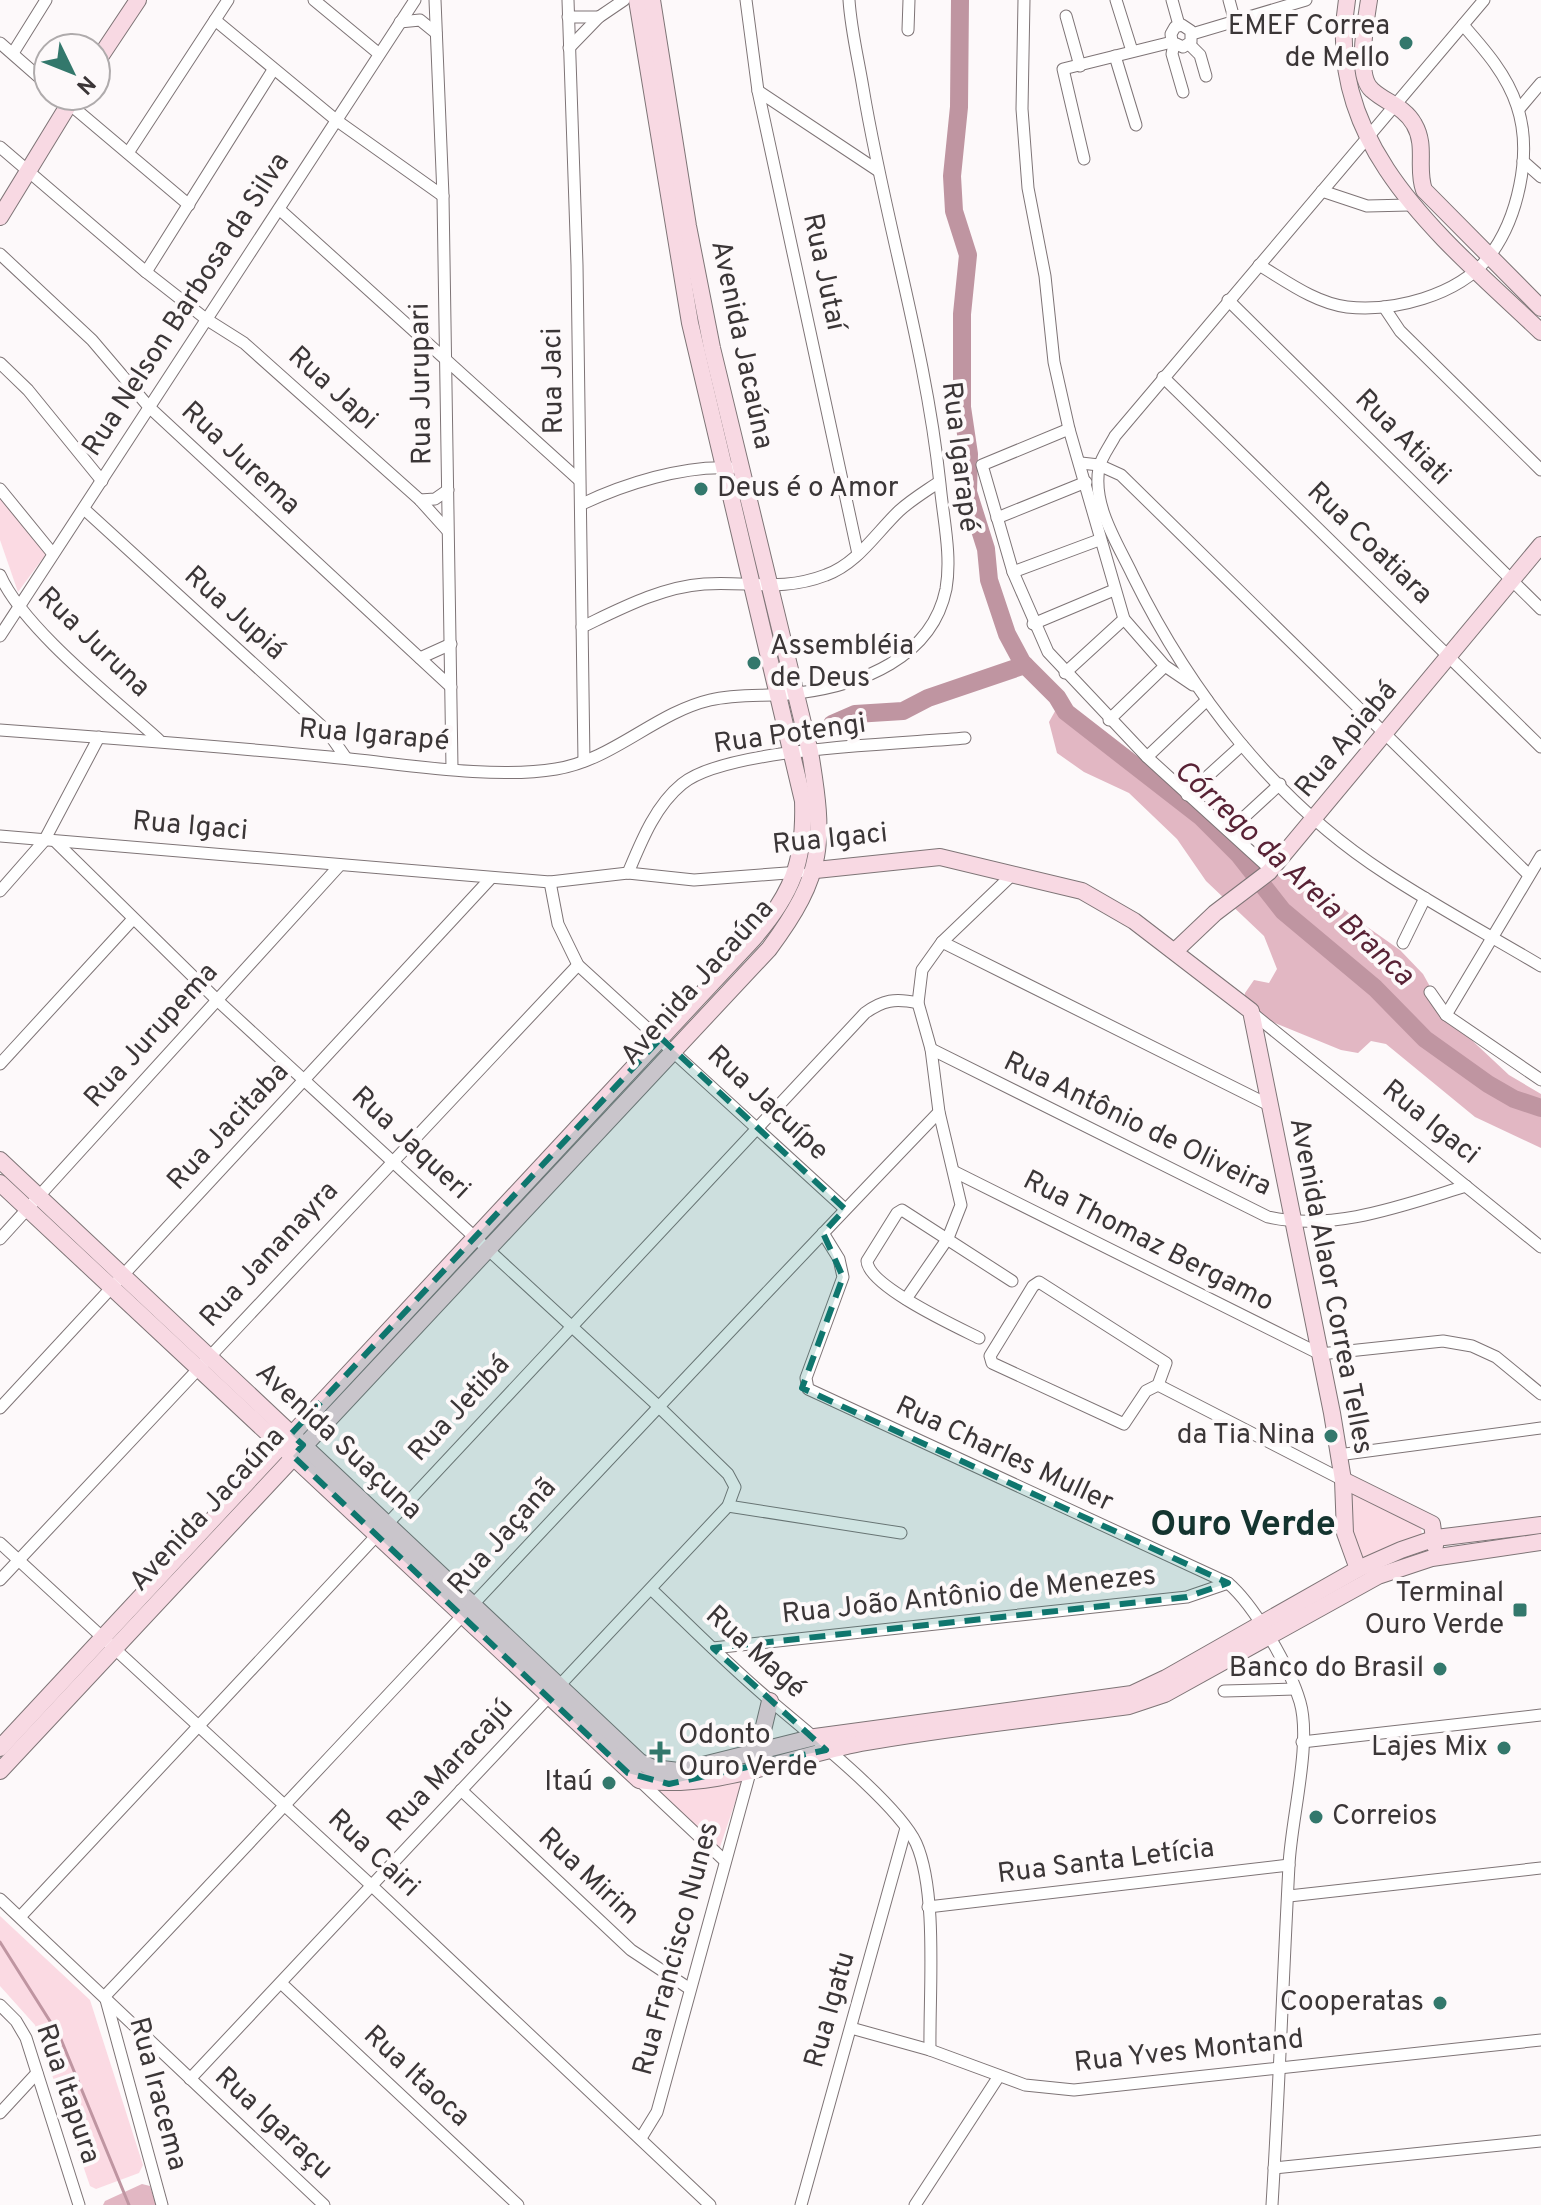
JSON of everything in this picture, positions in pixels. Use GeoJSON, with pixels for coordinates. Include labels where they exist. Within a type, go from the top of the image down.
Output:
{"type":"FeatureCollection","features":[{"type":"Feature","properties":{"kind":"street"},"geometry":{"type":"LineString","coordinates":[[13,53],[46,0]]}},
{"type":"Feature","properties":{"kind":"street"},"geometry":{"type":"LineString","coordinates":[[112,39],[138,0]]}},
{"type":"Feature","properties":{"kind":"street"},"geometry":{"type":"LineString","coordinates":[[128,153],[228,0]]}},
{"type":"Feature","properties":{"kind":"street","name":"Rua Nelson Barbosa da Silva"},"geometry":{"type":"LineString","coordinates":[[0,636],[415,0]]}},
{"type":"Feature","properties":{"kind":"street","name":"Rua Jurupari"},"geometry":{"type":"LineString","coordinates":[[435,0],[443,196],[452,768]]}},
{"type":"Feature","properties":{"kind":"street","name":"Rua Jaci"},"geometry":{"type":"LineString","coordinates":[[568,0],[582,504],[584,761]]}},
{"type":"Feature","properties":{"kind":"street"},"geometry":{"type":"LineString","coordinates":[[569,48],[599,17],[624,0]]}},
{"type":"Feature","properties":{"kind":"street","name":"Avenida Jacaúna"},"geometry":{"type":"LineString","coordinates":[[0,1771],[109,1644],[292,1445],[475,1237],[667,1044],[769,949],[798,910],[816,870],[817,796],[751,585],[690,323],[637,0]]}},
{"type":"Feature","properties":{"kind":"street","name":"Avenida Jacaúna"},"geometry":{"type":"LineString","coordinates":[[652,0],[688,226],[712,348],[770,588],[787,694]]}},
{"type":"Feature","properties":{"kind":"street","name":"Rua Jutaí"},"geometry":{"type":"LineString","coordinates":[[746,0],[758,91],[858,554]]}},
{"type":"Feature","properties":{"kind":"street","name":"Rua Igarapé"},"geometry":{"type":"LineString","coordinates":[[0,730],[159,740],[452,768],[538,772],[584,761],[707,700],[787,694],[867,677],[912,649],[928,631],[941,607],[947,575],[934,423],[877,170],[849,0]]}},
{"type":"Feature","properties":{"kind":"street"},"geometry":{"type":"LineString","coordinates":[[908,30],[909,0]]}},
{"type":"Feature","properties":{"kind":"street"},"geometry":{"type":"LineString","coordinates":[[1024,0],[1022,109],[1028,188],[1045,276],[1054,362],[1069,429],[1124,619],[1165,666],[1195,686]]}},
{"type":"Feature","properties":{"kind":"street"},"geometry":{"type":"LineString","coordinates":[[1116,0],[1132,51]]}},
{"type":"Feature","properties":{"kind":"street"},"geometry":{"type":"LineString","coordinates":[[1172,0],[1179,25]]}},
{"type":"Feature","properties":{"kind":"street"},"geometry":{"type":"LineString","coordinates":[[1229,0],[1235,22]]}},
{"type":"Feature","properties":{"kind":"street"},"geometry":{"type":"LineString","coordinates":[[1084,159],[1063,69],[1173,43],[1183,47],[1191,39],[1235,22],[1287,3],[1306,0]]}},
{"type":"Feature","properties":{"kind":"street"},"geometry":{"type":"LineString","coordinates":[[1347,0],[1344,51],[1357,112],[1368,137],[1409,205],[1541,332]]}},
{"type":"Feature","properties":{"kind":"street"},"geometry":{"type":"LineString","coordinates":[[1369,0],[1363,49],[1368,86],[1406,112],[1420,136],[1424,190],[1541,308]]}},
{"type":"Feature","properties":{"kind":"street"},"geometry":{"type":"LineString","coordinates":[[1484,0],[1115,436],[1099,465],[1099,497],[1109,526],[1145,601],[1195,686],[1242,745],[1315,819],[1383,872],[1541,966]]}},
{"type":"Feature","properties":{"kind":"street"},"geometry":{"type":"LineString","coordinates":[[317,1],[378,53]]}},
{"type":"Feature","properties":{"kind":"street"},"geometry":{"type":"LineString","coordinates":[[1066,16],[1080,66]]}},
{"type":"Feature","properties":{"kind":"street"},"geometry":{"type":"LineString","coordinates":[[568,17],[599,17]]}},
{"type":"Feature","properties":{"kind":"street"},"geometry":{"type":"LineString","coordinates":[[215,20],[336,120],[443,196]]}},
{"type":"Feature","properties":{"kind":"street"},"geometry":{"type":"LineString","coordinates":[[400,22],[420,20],[436,33]]}},
{"type":"Feature","properties":{"kind":"street"},"geometry":{"type":"LineString","coordinates":[[1179,25],[1186,26],[1206,76]]}},
{"type":"Feature","properties":{"kind":"street"},"geometry":{"type":"LineString","coordinates":[[1179,25],[1171,34],[1172,54],[1183,92]]}},
{"type":"Feature","properties":{"kind":"street"},"geometry":{"type":"LineString","coordinates":[[1259,265],[1300,290],[1332,303],[1384,307],[1434,293],[1476,270],[1489,257],[1515,201],[1523,161],[1519,109],[1500,70],[1463,25]]}},
{"type":"Feature","properties":{"kind":"street"},"geometry":{"type":"LineString","coordinates":[[0,43],[32,70]]}},
{"type":"Feature","properties":{"kind":"street"},"geometry":{"type":"LineString","coordinates":[[1344,51],[1363,49]]}},
{"type":"Feature","properties":{"kind":"street"},"geometry":{"type":"LineString","coordinates":[[1115,56],[1136,125]]}},
{"type":"Feature","properties":{"kind":"street"},"geometry":{"type":"LineString","coordinates":[[146,272],[273,70]]}},
{"type":"Feature","properties":{"kind":"street"},"geometry":{"type":"LineString","coordinates":[[1519,109],[1541,83]]}},
{"type":"Feature","properties":{"kind":"street"},"geometry":{"type":"LineString","coordinates":[[758,91],[877,170]]}},
{"type":"Feature","properties":{"kind":"street"},"geometry":{"type":"LineString","coordinates":[[0,217],[60,112]]}},
{"type":"Feature","properties":{"kind":"street"},"geometry":{"type":"LineString","coordinates":[[82,112],[189,205]]}},
{"type":"Feature","properties":{"kind":"street","name":"Rua Japi"},"geometry":{"type":"LineString","coordinates":[[0,147],[146,272],[206,319],[244,343],[420,500],[447,530]]}},
{"type":"Feature","properties":{"kind":"street"},"geometry":{"type":"LineString","coordinates":[[1523,161],[1541,177]]}},
{"type":"Feature","properties":{"kind":"street"},"geometry":{"type":"LineString","coordinates":[[1322,191],[1367,206],[1409,205]]}},
{"type":"Feature","properties":{"kind":"street"},"geometry":{"type":"LineString","coordinates":[[279,209],[579,480]]}},
{"type":"Feature","properties":{"kind":"street","name":"Rua Jurema"},"geometry":{"type":"LineString","coordinates":[[0,254],[92,340],[149,407],[451,687]]}},
{"type":"Feature","properties":{"kind":"street","name":"Rua Atiati"},"geometry":{"type":"LineString","coordinates":[[1228,300],[1541,609]]}},
{"type":"Feature","properties":{"kind":"street"},"geometry":{"type":"LineString","coordinates":[[1384,307],[1400,331],[1541,470]]}},
{"type":"Feature","properties":{"kind":"street"},"geometry":{"type":"LineString","coordinates":[[0,363],[28,390],[102,481]]}},
{"type":"Feature","properties":{"kind":"street","name":"Rua Coatiara"},"geometry":{"type":"LineString","coordinates":[[1163,377],[1541,747]]}},
{"type":"Feature","properties":{"kind":"street"},"geometry":{"type":"LineString","coordinates":[[1069,429],[982,465],[1013,572],[1033,624],[1065,673],[1109,720],[1270,871]]}},
{"type":"Feature","properties":{"kind":"street"},"geometry":{"type":"LineString","coordinates":[[1081,463],[1099,465],[1121,475],[1388,733],[1529,875]]}},
{"type":"Feature","properties":{"kind":"street"},"geometry":{"type":"LineString","coordinates":[[582,504],[625,487],[723,467],[742,469]]}},
{"type":"Feature","properties":{"kind":"street"},"geometry":{"type":"LineString","coordinates":[[582,627],[640,601],[685,586],[751,585],[770,588],[827,575],[858,554],[901,509],[939,482]]}},
{"type":"Feature","properties":{"kind":"street"},"geometry":{"type":"LineString","coordinates":[[997,518],[1086,482]]}},
{"type":"Feature","properties":{"kind":"street"},"geometry":{"type":"LineString","coordinates":[[0,489],[53,554]]}},
{"type":"Feature","properties":{"kind":"street"},"geometry":{"type":"LineString","coordinates":[[420,500],[435,499],[448,490]]}},
{"type":"Feature","properties":{"kind":"street","name":"Rua Jupiá"},"geometry":{"type":"LineString","coordinates":[[84,509],[327,731],[346,758]]}},
{"type":"Feature","properties":{"kind":"street"},"geometry":{"type":"LineString","coordinates":[[1013,572],[1099,540]]}},
{"type":"Feature","properties":{"kind":"street","name":"Rua Apiabá"},"geometry":{"type":"LineString","coordinates":[[1175,951],[1232,899],[1254,887],[1270,871],[1388,733],[1541,545]]}},
{"type":"Feature","properties":{"kind":"street","name":"Rua Juruna"},"geometry":{"type":"LineString","coordinates":[[0,575],[19,607],[159,740]]}},
{"type":"Feature","properties":{"kind":"street"},"geometry":{"type":"LineString","coordinates":[[1033,624],[1114,590]]}},
{"type":"Feature","properties":{"kind":"street"},"geometry":{"type":"LineString","coordinates":[[1065,673],[1124,619]]}},
{"type":"Feature","properties":{"kind":"street"},"geometry":{"type":"LineString","coordinates":[[420,658],[451,644]]}},
{"type":"Feature","properties":{"kind":"street"},"geometry":{"type":"LineString","coordinates":[[1109,720],[1165,666]]}},
{"type":"Feature","properties":{"kind":"street"},"geometry":{"type":"LineString","coordinates":[[1147,757],[1207,700]]}},
{"type":"Feature","properties":{"kind":"street"},"geometry":{"type":"LineString","coordinates":[[0,891],[50,842],[99,737]]}},
{"type":"Feature","properties":{"kind":"street","name":"Rua Potengi"},"geometry":{"type":"LineString","coordinates":[[628,873],[655,816],[683,783],[719,766],[802,752],[965,738]]}},
{"type":"Feature","properties":{"kind":"street"},"geometry":{"type":"LineString","coordinates":[[1187,795],[1242,745]]}},
{"type":"Feature","properties":{"kind":"street","name":"Avenida Jacaúna"},"geometry":{"type":"LineString","coordinates":[[292,1445],[488,1249],[667,1044],[776,912],[796,873],[804,831],[802,752]]}},
{"type":"Feature","properties":{"kind":"street"},"geometry":{"type":"LineString","coordinates":[[1229,831],[1280,784]]}},
{"type":"Feature","properties":{"kind":"street","name":"Rua Igaci"},"geometry":{"type":"LineString","coordinates":[[0,836],[550,882],[628,873],[694,880],[796,873],[940,857],[1082,891],[1107,902],[1175,951],[1541,1247]]}},
{"type":"Feature","properties":{"kind":"street","name":"Rua Jaqueri"},"geometry":{"type":"LineString","coordinates":[[50,842],[657,1405],[734,1481]]}},
{"type":"Feature","properties":{"kind":"street"},"geometry":{"type":"LineString","coordinates":[[1446,1015],[1541,856]]}},
{"type":"Feature","properties":{"kind":"street","name":"Rua Jurupema"},"geometry":{"type":"LineString","coordinates":[[0,1239],[340,865]]}},
{"type":"Feature","properties":{"kind":"street"},"geometry":{"type":"LineString","coordinates":[[906,1299],[948,1238],[960,1214],[955,1172],[939,1112],[931,1049],[918,1003],[922,970],[942,942],[1013,874]]}},
{"type":"Feature","properties":{"kind":"street","name":"Rua Jacitaba"},"geometry":{"type":"LineString","coordinates":[[0,1408],[491,878]]}},
{"type":"Feature","properties":{"kind":"street","name":"Rua Jacuípe"},"geometry":{"type":"LineString","coordinates":[[550,882],[558,924],[578,965],[845,1209]]}},
{"type":"Feature","properties":{"kind":"street"},"geometry":{"type":"LineString","coordinates":[[1403,943],[1425,898]]}},
{"type":"Feature","properties":{"kind":"street"},"geometry":{"type":"LineString","coordinates":[[0,1064],[133,919]]}},
{"type":"Feature","properties":{"kind":"street"},"geometry":{"type":"LineString","coordinates":[[942,942],[1267,1104]]}},
{"type":"Feature","properties":{"kind":"street","name":"Rua Jananayra"},"geometry":{"type":"LineString","coordinates":[[0,1580],[578,965]]}},
{"type":"Feature","properties":{"kind":"street"},"geometry":{"type":"LineString","coordinates":[[1430,992],[1446,1015],[1539,1076]]}},
{"type":"Feature","properties":{"kind":"street","name":"Rua Jetibá"},"geometry":{"type":"LineString","coordinates":[[20,1917],[756,1126],[865,1013],[880,1002],[897,999],[918,1003]]}},
{"type":"Feature","properties":{"kind":"street","name":"Avenida Alaor Correa Telles"},"geometry":{"type":"LineString","coordinates":[[1251,1011],[1343,1480],[1345,1533],[1351,1557],[1358,1569]]}},
{"type":"Feature","properties":{"kind":"street","name":"Rua Antônio de Oliveira"},"geometry":{"type":"LineString","coordinates":[[931,1049],[1245,1208],[1295,1224],[1386,1209],[1466,1186]]}},
{"type":"Feature","properties":{"kind":"street","name":"Rua Jaçanã"},"geometry":{"type":"LineString","coordinates":[[105,1996],[470,1609],[657,1405],[939,1112]]}},
{"type":"Feature","properties":{"kind":"street","name":"Avenida Suaçuna"},"geometry":{"type":"LineString","coordinates":[[0,1160],[111,1289],[202,1362],[470,1609],[639,1780]]}},
{"type":"Feature","properties":{"kind":"street","name":"Rua Thomaz Bergamo"},"geometry":{"type":"LineString","coordinates":[[955,1172],[1320,1354]]}},
{"type":"Feature","properties":{"kind":"street","name":"Avenida Suaçuna"},"geometry":{"type":"LineString","coordinates":[[0,1183],[34,1203],[123,1275],[202,1362]]}},
{"type":"Feature","properties":{"kind":"street"},"geometry":{"type":"LineString","coordinates":[[979,1338],[906,1299],[869,1270],[867,1264],[897,1213],[906,1211],[1012,1281]]}},
{"type":"Feature","properties":{"kind":"street","name":"Rua Charles Muller"},"geometry":{"type":"LineString","coordinates":[[823,1233],[839,1259],[843,1277],[806,1378],[812,1392],[1228,1583],[1240,1593],[1295,1689],[1302,1711],[1302,1742],[1289,1865],[1272,2205]]}},
{"type":"Feature","properties":{"kind":"street"},"geometry":{"type":"LineString","coordinates":[[1039,1282],[1164,1361],[1166,1368],[1158,1385],[1146,1391],[1122,1424],[995,1366],[990,1356],[1033,1286],[1039,1282]]}},
{"type":"Feature","properties":{"kind":"street"},"geometry":{"type":"LineString","coordinates":[[1320,1354],[1443,1341],[1472,1346],[1496,1357],[1541,1394]]}},
{"type":"Feature","properties":{"kind":"street"},"geometry":{"type":"LineString","coordinates":[[1158,1385],[1425,1520],[1434,1526],[1436,1538],[1432,1558]]}},
{"type":"Feature","properties":{"kind":"street"},"geometry":{"type":"LineString","coordinates":[[1338,1455],[1541,1428]]}},
{"type":"Feature","properties":{"kind":"street","name":"Rua Maracajú"},"geometry":{"type":"LineString","coordinates":[[190,2079],[728,1506],[734,1493],[734,1481]]}},
{"type":"Feature","properties":{"kind":"street"},"geometry":{"type":"LineString","coordinates":[[728,1506],[901,1533]]}},
{"type":"Feature","properties":{"kind":"street"},"geometry":{"type":"LineString","coordinates":[[1264,1632],[1378,1576],[1432,1558],[1540,1536]]}},
{"type":"Feature","properties":{"kind":"street"},"geometry":{"type":"LineString","coordinates":[[770,1701],[758,1751],[1129,1706],[1165,1694],[1358,1569],[1436,1538],[1515,1539]]}},
{"type":"Feature","properties":{"kind":"street","name":"Rua Cairi"},"geometry":{"type":"LineString","coordinates":[[0,1543],[371,1885],[710,2205]]}},
{"type":"Feature","properties":{"kind":"street"},"geometry":{"type":"LineString","coordinates":[[1358,1569],[1378,1576]]}},
{"type":"Feature","properties":{"kind":"street","name":"Rua João Antônio de Menezes"},"geometry":{"type":"LineString","coordinates":[[713,1648],[1187,1597],[1228,1583]]}},
{"type":"Feature","properties":{"kind":"street","name":"Rua Magé"},"geometry":{"type":"LineString","coordinates":[[651,1589],[770,1701],[821,1744],[906,1828],[919,1855],[928,1907],[930,2050]]}},
{"type":"Feature","properties":{"kind":"street","name":"Avenida Jacaúna"},"geometry":{"type":"LineString","coordinates":[[0,1748],[109,1644]]}},
{"type":"Feature","properties":{"kind":"street"},"geometry":{"type":"LineString","coordinates":[[1224,1691],[1295,1689]]}},
{"type":"Feature","properties":{"kind":"street","name":"Avenida Suaçuna"},"geometry":{"type":"LineString","coordinates":[[554,1692],[640,1762],[679,1771],[758,1751]]}},
{"type":"Feature","properties":{"kind":"street"},"geometry":{"type":"LineString","coordinates":[[1302,1742],[1541,1715]]}},
{"type":"Feature","properties":{"kind":"street"},"geometry":{"type":"LineString","coordinates":[[639,1780],[669,1784],[751,1769],[821,1744]]}},
{"type":"Feature","properties":{"kind":"street","name":"Rua Francisco Nunes"},"geometry":{"type":"LineString","coordinates":[[641,2138],[657,2112],[751,1769]]}},
{"type":"Feature","properties":{"kind":"street"},"geometry":{"type":"LineString","coordinates":[[639,1780],[725,1861]]}},
{"type":"Feature","properties":{"kind":"street","name":"Rua Mirim"},"geometry":{"type":"LineString","coordinates":[[461,1790],[631,1950],[690,1989]]}},
{"type":"Feature","properties":{"kind":"street","name":"Rua Igatu"},"geometry":{"type":"LineString","coordinates":[[801,2205],[906,1828]]}},
{"type":"Feature","properties":{"kind":"street","name":"Rua Santa Letícia"},"geometry":{"type":"LineString","coordinates":[[928,1907],[1289,1865]]}},
{"type":"Feature","properties":{"kind":"street"},"geometry":{"type":"LineString","coordinates":[[1289,1896],[1541,1868]]}},
{"type":"Feature","properties":{"kind":"street","name":"Rua Iracema"},"geometry":{"type":"LineString","coordinates":[[0,1899],[190,2079]]}},
{"type":"Feature","properties":{"kind":"street","name":"Rua Itaoca"},"geometry":{"type":"LineString","coordinates":[[281,1983],[518,2205]]}},
{"type":"Feature","properties":{"kind":"street","name":"Rua Iracema"},"geometry":{"type":"LineString","coordinates":[[105,1996],[162,2205]]}},
{"type":"Feature","properties":{"kind":"street","name":"Rua Itapura"},"geometry":{"type":"LineString","coordinates":[[0,2005],[26,2038],[78,2204]]}},
{"type":"Feature","properties":{"kind":"street","name":"Rua Yves Montand"},"geometry":{"type":"LineString","coordinates":[[851,2028],[930,2050],[999,2076],[1046,2089],[1074,2090],[1541,2040]]}},
{"type":"Feature","properties":{"kind":"street"},"geometry":{"type":"LineString","coordinates":[[0,2113],[37,2073]]}},
{"type":"Feature","properties":{"kind":"street"},"geometry":{"type":"LineString","coordinates":[[915,2205],[999,2076]]}},
{"type":"Feature","properties":{"kind":"street","name":"Rua Igaraçu"},"geometry":{"type":"LineString","coordinates":[[190,2079],[324,2205]]}},
{"type":"Feature","properties":{"kind":"street"},"geometry":{"type":"LineString","coordinates":[[1274,2168],[1541,2141]]}},
{"type":"Feature","properties":{"kind":"highlighted area"},"geometry":{"type":"Polygon","coordinates":[[[661,1038],[845,1209],[823,1233],[843,1277],[802,1388],[1228,1583],[1187,1597],[713,1648],[826,1750],[669,1784],[628,1773],[293,1456],[303,1445],[291,1434],[661,1038]]]}},
{"type":"Feature","properties":{"kind":"shaded area"},"geometry":{"type":"Polygon","coordinates":[[[0,498],[46,554],[18,592],[0,540],[0,498]]]}},
{"type":"Feature","properties":{"kind":"shaded area"},"geometry":{"type":"Polygon","coordinates":[[[1059,704],[1150,772],[1253,863],[1304,876],[1400,950],[1423,974],[1447,1017],[1509,1075],[1541,1094],[1541,1148],[1475,1117],[1386,1044],[1371,1041],[1358,1053],[1341,1050],[1243,1010],[1245,993],[1254,980],[1269,983],[1277,969],[1264,936],[1206,881],[1177,839],[1129,793],[1084,772],[1057,753],[1049,722],[1059,704]]]}},
{"type":"Feature","properties":{"kind":"shaded area"},"geometry":{"type":"Polygon","coordinates":[[[1351,1489],[1421,1526],[1422,1536],[1361,1563],[1352,1546],[1351,1489]]]}},
{"type":"Feature","properties":{"kind":"shaded area"},"geometry":{"type":"Polygon","coordinates":[[[744,1776],[719,1850],[653,1791],[744,1776]]]}},
{"type":"Feature","properties":{"kind":"shaded area"},"geometry":{"type":"Polygon","coordinates":[[[0,1916],[90,2000],[143,2165],[139,2173],[96,2189],[90,2186],[35,2025],[0,1986],[0,1916]]]}},
{"type":"Feature","properties":{"kind":"shaded area"},"geometry":{"type":"Polygon","coordinates":[[[142,2184],[150,2186],[156,2205],[103,2205],[105,2201],[142,2184]]]}},
{"type":"Feature","properties":{"kind":"waterway","name":"Córrego da Areia Branca"},"geometry":{"type":"LineString","coordinates":[[960,0],[959,107],[952,176],[954,211],[968,255],[962,314],[962,407],[969,454],[968,492],[986,549],[989,580],[1007,634],[1022,662],[1057,697],[1066,712],[1201,817],[1239,855],[1283,911],[1375,988],[1425,1039],[1488,1084],[1514,1099],[1541,1108]]}},
{"type":"Feature","properties":{"kind":"waterway"},"geometry":{"type":"LineString","coordinates":[[832,724],[855,714],[903,711],[928,698],[1025,665]]}},
{"type":"Feature","properties":{"kind":"waterway"},"geometry":{"type":"LineString","coordinates":[[0,1942],[60,2037],[129,2205]]}},
{"type":"Feature","properties":{"kind":"place","name":"EMEF Correa de Mello"},"geometry":{"type":"Point","coordinates":[1406,43]}},
{"type":"Feature","properties":{"kind":"place","name":"Deus é o Amor"},"geometry":{"type":"Point","coordinates":[701,489]}},
{"type":"Feature","properties":{"kind":"place","name":"Assembléia de Deus"},"geometry":{"type":"Point","coordinates":[754,663]}},
{"type":"Feature","properties":{"kind":"place","name":"da Tia Nina"},"geometry":{"type":"Point","coordinates":[1331,1436]}},
{"type":"Feature","properties":{"kind":"place","name":"Terminal Ouro Verde"},"geometry":{"type":"Point","coordinates":[1520,1610]}},
{"type":"Feature","properties":{"kind":"place","name":"Banco do Brasil"},"geometry":{"type":"Point","coordinates":[1440,1669]}},
{"type":"Feature","properties":{"kind":"place","name":"Lajes Mix"},"geometry":{"type":"Point","coordinates":[1504,1748]}},
{"type":"Feature","properties":{"kind":"place","name":"Odonto Ouro Verde"},"geometry":{"type":"Point","coordinates":[660,1752]}},
{"type":"Feature","properties":{"kind":"place","name":"Itaú"},"geometry":{"type":"Point","coordinates":[609,1783]}},
{"type":"Feature","properties":{"kind":"place","name":"Correios"},"geometry":{"type":"Point","coordinates":[1316,1817]}},
{"type":"Feature","properties":{"kind":"place","name":"Cooperatas"},"geometry":{"type":"Point","coordinates":[1440,2003]}},
{"type":"Feature","properties":{"kind":"district","name":"Ouro Verde"},"geometry":{"type":"Point","coordinates":[1243,1526]}}]}
